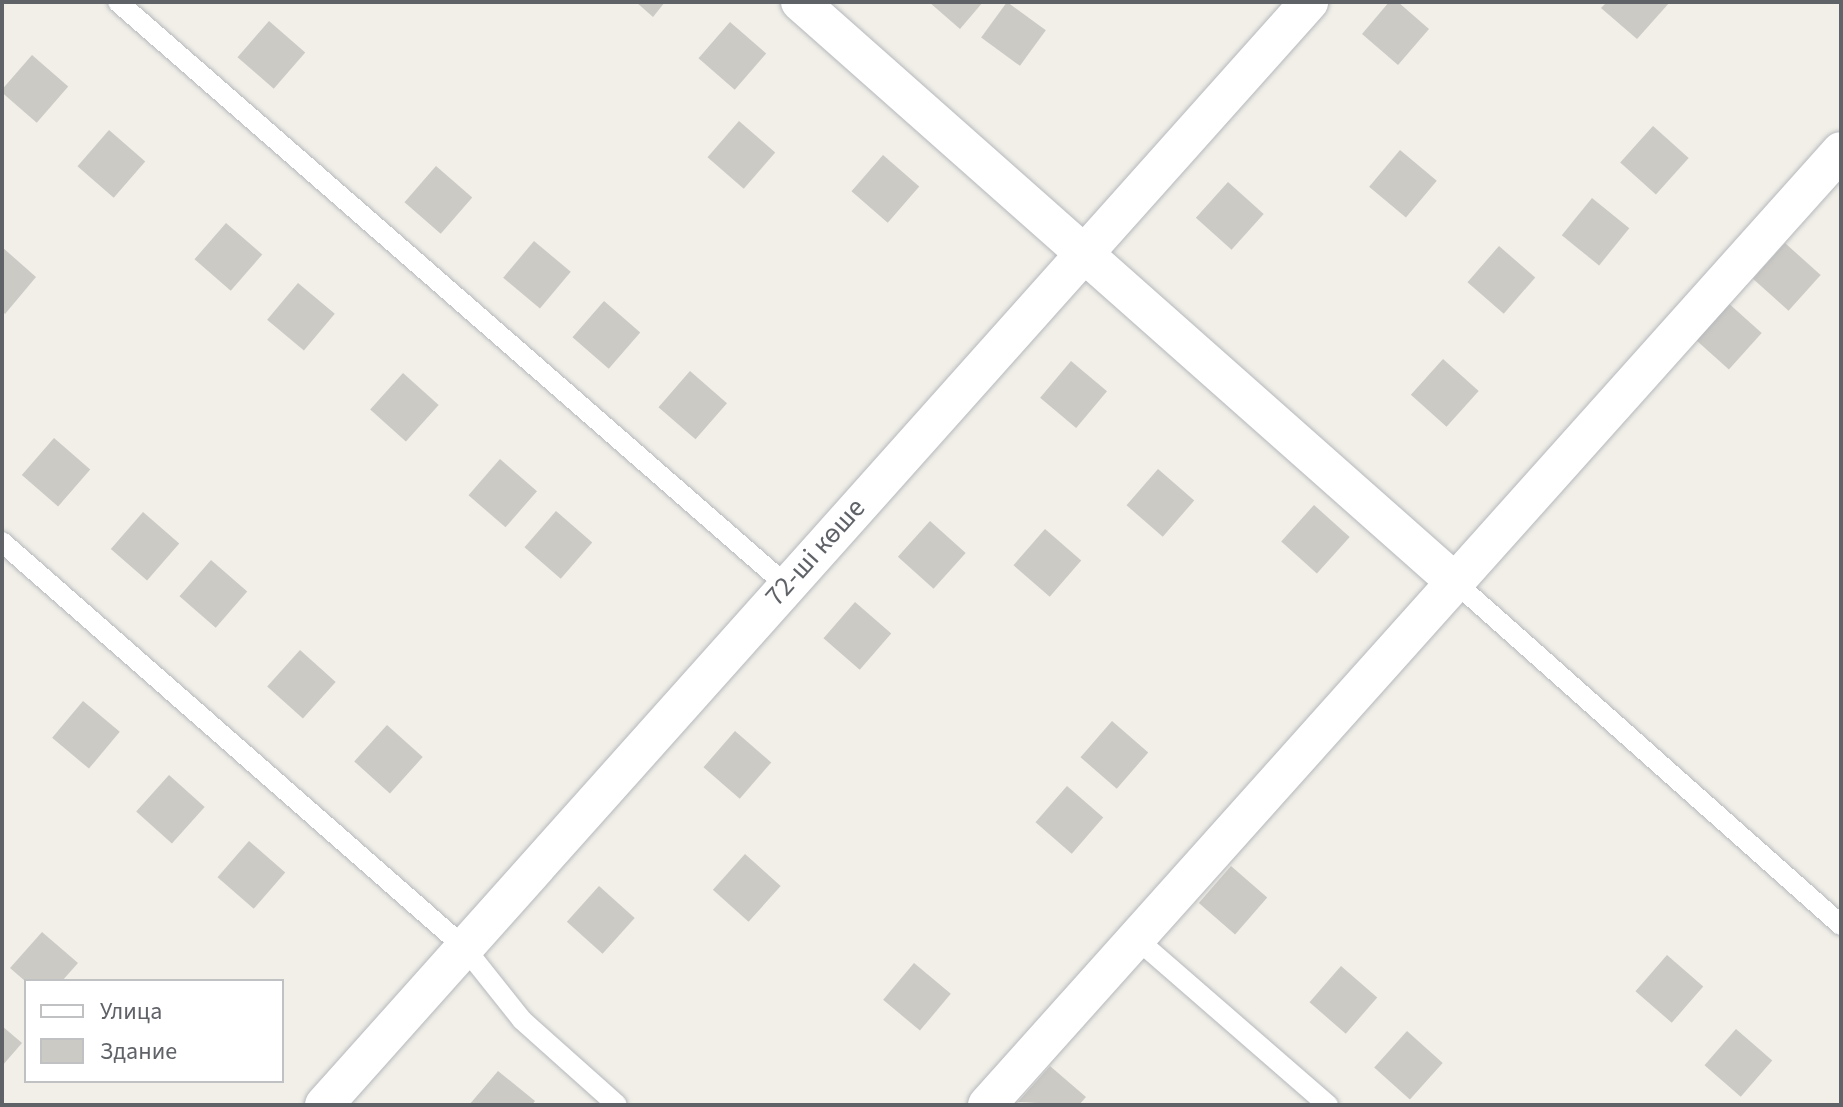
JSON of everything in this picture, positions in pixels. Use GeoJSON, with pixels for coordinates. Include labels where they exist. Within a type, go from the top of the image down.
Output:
{"type":"FeatureCollection","features":[{"type":"Feature","properties":{"kind":"street"},"geometry":{"type":"LineString","coordinates":[[800,2],[1456,583]]}},
{"type":"Feature","properties":{"kind":"street","name":"72-ші көше"},"geometry":{"type":"LineString","coordinates":[[324,1105],[785,584],[1309,2]]}},
{"type":"Feature","properties":{"kind":"street"},"geometry":{"type":"LineString","coordinates":[[987,1105],[1138,940],[1841,151]]}},
{"type":"Feature","properties":{"kind":"lane"},"geometry":{"type":"LineString","coordinates":[[118,2],[785,584]]}},
{"type":"Feature","properties":{"kind":"lane"},"geometry":{"type":"LineString","coordinates":[[2,542],[464,947],[522,1020],[617,1105]]}},
{"type":"Feature","properties":{"kind":"lane"},"geometry":{"type":"LineString","coordinates":[[1456,583],[1841,925]]}},
{"type":"Feature","properties":{"kind":"lane"},"geometry":{"type":"LineString","coordinates":[[1138,940],[1328,1105]]}},
{"type":"Feature","properties":{"kind":"building"},"geometry":{"type":"Polygon","coordinates":[[[636,2],[665,2],[653,17],[636,2]]]}},
{"type":"Feature","properties":{"kind":"building"},"geometry":{"type":"Polygon","coordinates":[[[929,2],[983,2],[960,29],[929,2]]]}},
{"type":"Feature","properties":{"kind":"building"},"geometry":{"type":"Polygon","coordinates":[[[1007,2],[1046,30],[1020,66],[981,38],[1007,2]]]}},
{"type":"Feature","properties":{"kind":"building"},"geometry":{"type":"Polygon","coordinates":[[[1389,2],[1398,2],[1429,29],[1398,65],[1362,34],[1389,2]]]}},
{"type":"Feature","properties":{"kind":"building"},"geometry":{"type":"Polygon","coordinates":[[[1607,2],[1670,2],[1637,39],[1601,8],[1607,2]]]}},
{"type":"Feature","properties":{"kind":"building"},"geometry":{"type":"Polygon","coordinates":[[[269,21],[305,52],[274,89],[238,57],[269,21]]]}},
{"type":"Feature","properties":{"kind":"building"},"geometry":{"type":"Polygon","coordinates":[[[730,22],[766,53],[735,90],[699,58],[730,22]]]}},
{"type":"Feature","properties":{"kind":"building"},"geometry":{"type":"Polygon","coordinates":[[[32,55],[68,86],[37,123],[2,93],[32,55]]]}},
{"type":"Feature","properties":{"kind":"building"},"geometry":{"type":"Polygon","coordinates":[[[739,121],[775,152],[744,189],[708,157],[739,121]]]}},
{"type":"Feature","properties":{"kind":"building"},"geometry":{"type":"Polygon","coordinates":[[[1653,126],[1689,158],[1656,195],[1620,162],[1653,126]]]}},
{"type":"Feature","properties":{"kind":"building"},"geometry":{"type":"Polygon","coordinates":[[[109,130],[145,161],[114,198],[78,166],[109,130]]]}},
{"type":"Feature","properties":{"kind":"building"},"geometry":{"type":"Polygon","coordinates":[[[1400,150],[1437,181],[1406,218],[1369,187],[1400,150]]]}},
{"type":"Feature","properties":{"kind":"building"},"geometry":{"type":"Polygon","coordinates":[[[883,155],[919,186],[888,223],[852,191],[883,155]]]}},
{"type":"Feature","properties":{"kind":"building"},"geometry":{"type":"Polygon","coordinates":[[[436,166],[472,197],[441,234],[405,202],[436,166]]]}},
{"type":"Feature","properties":{"kind":"building"},"geometry":{"type":"Polygon","coordinates":[[[1228,182],[1264,214],[1232,250],[1196,218],[1228,182]]]}},
{"type":"Feature","properties":{"kind":"building"},"geometry":{"type":"Polygon","coordinates":[[[1592,198],[1629,228],[1599,266],[1562,235],[1592,198]]]}},
{"type":"Feature","properties":{"kind":"building"},"geometry":{"type":"Polygon","coordinates":[[[226,223],[262,254],[231,291],[195,259],[226,223]]]}},
{"type":"Feature","properties":{"kind":"building"},"geometry":{"type":"Polygon","coordinates":[[[534,241],[571,272],[540,309],[503,278],[534,241]]]}},
{"type":"Feature","properties":{"kind":"building"},"geometry":{"type":"Polygon","coordinates":[[[1785,243],[1821,275],[1789,311],[1753,279],[1785,243]]]}},
{"type":"Feature","properties":{"kind":"building"},"geometry":{"type":"Polygon","coordinates":[[[1499,246],[1535,277],[1504,314],[1468,282],[1499,246]]]}},
{"type":"Feature","properties":{"kind":"building"},"geometry":{"type":"Polygon","coordinates":[[[2,247],[36,277],[5,314],[2,311],[2,247]]]}},
{"type":"Feature","properties":{"kind":"building"},"geometry":{"type":"Polygon","coordinates":[[[298,283],[335,314],[304,351],[267,320],[298,283]]]}},
{"type":"Feature","properties":{"kind":"building"},"geometry":{"type":"Polygon","coordinates":[[[604,301],[640,332],[609,369],[573,337],[604,301]]]}},
{"type":"Feature","properties":{"kind":"building"},"geometry":{"type":"Polygon","coordinates":[[[1726,301],[1762,333],[1729,370],[1693,337],[1726,301]]]}},
{"type":"Feature","properties":{"kind":"building"},"geometry":{"type":"Polygon","coordinates":[[[1443,359],[1479,391],[1447,427],[1411,395],[1443,359]]]}},
{"type":"Feature","properties":{"kind":"building"},"geometry":{"type":"Polygon","coordinates":[[[1071,361],[1107,391],[1076,428],[1040,398],[1071,361]]]}},
{"type":"Feature","properties":{"kind":"building"},"geometry":{"type":"Polygon","coordinates":[[[690,371],[727,403],[695,439],[659,407],[690,371]]]}},
{"type":"Feature","properties":{"kind":"building"},"geometry":{"type":"Polygon","coordinates":[[[403,373],[439,405],[406,442],[370,409],[403,373]]]}},
{"type":"Feature","properties":{"kind":"building"},"geometry":{"type":"Polygon","coordinates":[[[54,438],[90,469],[58,506],[22,475],[54,438]]]}},
{"type":"Feature","properties":{"kind":"building"},"geometry":{"type":"Polygon","coordinates":[[[500,459],[537,491],[505,527],[469,495],[500,459]]]}},
{"type":"Feature","properties":{"kind":"building"},"geometry":{"type":"Polygon","coordinates":[[[1158,469],[1194,500],[1163,537],[1127,505],[1158,469]]]}},
{"type":"Feature","properties":{"kind":"building"},"geometry":{"type":"Polygon","coordinates":[[[1314,505],[1350,537],[1317,574],[1281,541],[1314,505]]]}},
{"type":"Feature","properties":{"kind":"building"},"geometry":{"type":"Polygon","coordinates":[[[556,511],[592,542],[561,579],[525,547],[556,511]]]}},
{"type":"Feature","properties":{"kind":"building"},"geometry":{"type":"Polygon","coordinates":[[[143,512],[179,543],[147,580],[111,549],[143,512]]]}},
{"type":"Feature","properties":{"kind":"building"},"geometry":{"type":"Polygon","coordinates":[[[930,521],[966,553],[934,589],[898,557],[930,521]]]}},
{"type":"Feature","properties":{"kind":"building"},"geometry":{"type":"Polygon","coordinates":[[[1045,529],[1081,560],[1050,597],[1014,565],[1045,529]]]}},
{"type":"Feature","properties":{"kind":"building"},"geometry":{"type":"Polygon","coordinates":[[[211,560],[247,591],[216,628],[180,596],[211,560]]]}},
{"type":"Feature","properties":{"kind":"building"},"geometry":{"type":"Polygon","coordinates":[[[855,602],[891,633],[860,670],[824,638],[855,602]]]}},
{"type":"Feature","properties":{"kind":"building"},"geometry":{"type":"Polygon","coordinates":[[[300,650],[336,682],[303,719],[267,686],[300,650]]]}},
{"type":"Feature","properties":{"kind":"building"},"geometry":{"type":"Polygon","coordinates":[[[83,701],[120,732],[89,769],[52,738],[83,701]]]}},
{"type":"Feature","properties":{"kind":"building"},"geometry":{"type":"Polygon","coordinates":[[[1112,721],[1148,752],[1117,789],[1081,757],[1112,721]]]}},
{"type":"Feature","properties":{"kind":"building"},"geometry":{"type":"Polygon","coordinates":[[[387,725],[423,757],[390,794],[354,761],[387,725]]]}},
{"type":"Feature","properties":{"kind":"building"},"geometry":{"type":"Polygon","coordinates":[[[735,731],[771,762],[740,799],[704,767],[735,731]]]}},
{"type":"Feature","properties":{"kind":"building"},"geometry":{"type":"Polygon","coordinates":[[[169,775],[205,807],[172,844],[136,811],[169,775]]]}},
{"type":"Feature","properties":{"kind":"building"},"geometry":{"type":"Polygon","coordinates":[[[1067,786],[1103,817],[1072,854],[1036,822],[1067,786]]]}},
{"type":"Feature","properties":{"kind":"building"},"geometry":{"type":"Polygon","coordinates":[[[249,841],[285,872],[254,909],[218,877],[249,841]]]}},
{"type":"Feature","properties":{"kind":"building"},"geometry":{"type":"Polygon","coordinates":[[[745,854],[781,886],[749,922],[713,890],[745,854]]]}},
{"type":"Feature","properties":{"kind":"building"},"geometry":{"type":"Polygon","coordinates":[[[1231,866],[1267,897],[1235,934],[1199,903],[1231,866]]]}},
{"type":"Feature","properties":{"kind":"building"},"geometry":{"type":"Polygon","coordinates":[[[599,886],[635,918],[603,954],[567,922],[599,886]]]}},
{"type":"Feature","properties":{"kind":"building"},"geometry":{"type":"Polygon","coordinates":[[[42,932],[78,963],[64,979],[24,980],[10,968],[42,932]]]}},
{"type":"Feature","properties":{"kind":"building"},"geometry":{"type":"Polygon","coordinates":[[[1667,955],[1703,986],[1672,1023],[1636,991],[1667,955]]]}},
{"type":"Feature","properties":{"kind":"building"},"geometry":{"type":"Polygon","coordinates":[[[914,963],[951,994],[920,1031],[883,1000],[914,963]]]}},
{"type":"Feature","properties":{"kind":"building"},"geometry":{"type":"Polygon","coordinates":[[[1341,966],[1377,997],[1346,1034],[1310,1002],[1341,966]]]}},
{"type":"Feature","properties":{"kind":"building"},"geometry":{"type":"Polygon","coordinates":[[[2,1026],[22,1043],[2,1066],[2,1026]]]}},
{"type":"Feature","properties":{"kind":"building"},"geometry":{"type":"Polygon","coordinates":[[[1736,1029],[1772,1060],[1741,1097],[1705,1065],[1736,1029]]]}},
{"type":"Feature","properties":{"kind":"building"},"geometry":{"type":"Polygon","coordinates":[[[1407,1031],[1443,1063],[1410,1100],[1374,1067],[1407,1031]]]}},
{"type":"Feature","properties":{"kind":"building"},"geometry":{"type":"Polygon","coordinates":[[[1050,1066],[1086,1097],[1079,1105],[1018,1102],[1050,1066]]]}},
{"type":"Feature","properties":{"kind":"building"},"geometry":{"type":"Polygon","coordinates":[[[498,1071],[535,1101],[532,1105],[469,1105],[498,1071]]]}}]}
